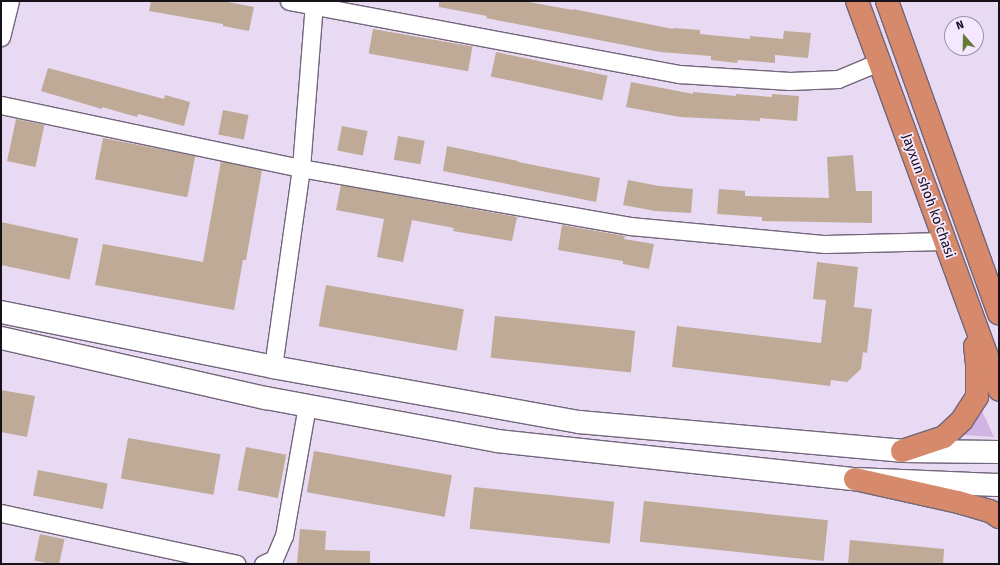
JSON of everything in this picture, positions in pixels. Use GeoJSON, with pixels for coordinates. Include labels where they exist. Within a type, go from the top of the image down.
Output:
{"type":"FeatureCollection","features":[{"type":"Feature","properties":{"kind":"highway","name":"Jayxun shoh ko'chasi"},"geometry":{"type":"LineString","coordinates":[[857,1],[999,390]]}},
{"type":"Feature","properties":{"kind":"highway","name":"Jayxun shoh ko'chasi"},"geometry":{"type":"LineString","coordinates":[[893,4],[998,309]]}},
{"type":"Feature","properties":{"kind":"highway"},"geometry":{"type":"LineString","coordinates":[[902,451],[944,437],[962,420],[977,397],[977,364],[970,311]]}},
{"type":"Feature","properties":{"kind":"highway"},"geometry":{"type":"LineString","coordinates":[[855,479],[958,502],[990,511],[999,517]]}},
{"type":"Feature","properties":{"kind":"main road"},"geometry":{"type":"LineString","coordinates":[[1,312],[273,367],[579,422],[902,451],[999,452]]}},
{"type":"Feature","properties":{"kind":"main road"},"geometry":{"type":"LineString","coordinates":[[1,338],[307,405],[496,440],[855,479],[999,485]]}},
{"type":"Feature","properties":{"kind":"street"},"geometry":{"type":"LineString","coordinates":[[1,37],[10,1]]}},
{"type":"Feature","properties":{"kind":"street"},"geometry":{"type":"LineString","coordinates":[[289,1],[314,4],[679,74],[790,81],[838,79],[879,62]]}},
{"type":"Feature","properties":{"kind":"street"},"geometry":{"type":"LineString","coordinates":[[273,367],[301,168],[314,4]]}},
{"type":"Feature","properties":{"kind":"street"},"geometry":{"type":"LineString","coordinates":[[1,105],[301,168],[630,226],[825,244],[944,241]]}},
{"type":"Feature","properties":{"kind":"street"},"geometry":{"type":"LineString","coordinates":[[263,564],[274,559],[284,536],[307,405]]}},
{"type":"Feature","properties":{"kind":"street"},"geometry":{"type":"LineString","coordinates":[[1,513],[237,564]]}},
{"type":"Feature","properties":{"kind":"shaded area"},"geometry":{"type":"Polygon","coordinates":[[[982,411],[994,437],[963,435],[982,411]]]}},
{"type":"Feature","properties":{"kind":"building"},"geometry":{"type":"Polygon","coordinates":[[[151,1],[223,1],[254,7],[249,31],[223,26],[223,24],[149,11],[151,1]]]}},
{"type":"Feature","properties":{"kind":"building"},"geometry":{"type":"Polygon","coordinates":[[[439,1],[523,1],[573,9],[673,29],[700,30],[700,34],[750,39],[750,36],[783,39],[784,31],[811,33],[808,58],[775,55],[775,63],[738,60],[737,63],[711,60],[711,56],[660,52],[486,18],[487,16],[439,7],[439,1]]]}},
{"type":"Feature","properties":{"kind":"building"},"geometry":{"type":"Polygon","coordinates":[[[373,29],[472,47],[468,71],[369,54],[373,29]]]}},
{"type":"Feature","properties":{"kind":"building"},"geometry":{"type":"Polygon","coordinates":[[[496,52],[608,76],[602,100],[491,76],[496,52]]]}},
{"type":"Feature","properties":{"kind":"building"},"geometry":{"type":"Polygon","coordinates":[[[48,68],[164,99],[165,95],[190,102],[184,126],[138,114],[137,117],[102,107],[102,109],[41,91],[48,68]]]}},
{"type":"Feature","properties":{"kind":"building"},"geometry":{"type":"Polygon","coordinates":[[[631,82],[693,94],[693,92],[736,96],[736,94],[772,97],[772,94],[799,96],[797,121],[760,118],[760,121],[680,117],[626,107],[631,82]]]}},
{"type":"Feature","properties":{"kind":"building"},"geometry":{"type":"Polygon","coordinates":[[[223,110],[249,115],[244,140],[218,135],[223,110]]]}},
{"type":"Feature","properties":{"kind":"building"},"geometry":{"type":"Polygon","coordinates":[[[16,119],[44,125],[35,167],[7,161],[16,119]]]}},
{"type":"Feature","properties":{"kind":"building"},"geometry":{"type":"Polygon","coordinates":[[[342,126],[368,131],[363,156],[337,151],[342,126]]]}},
{"type":"Feature","properties":{"kind":"building"},"geometry":{"type":"Polygon","coordinates":[[[398,136],[425,141],[420,164],[394,160],[398,136]]]}},
{"type":"Feature","properties":{"kind":"building"},"geometry":{"type":"Polygon","coordinates":[[[103,138],[195,156],[187,197],[95,179],[103,138]]]}},
{"type":"Feature","properties":{"kind":"building"},"geometry":{"type":"Polygon","coordinates":[[[447,146],[600,178],[596,202],[443,171],[447,146]]]}},
{"type":"Feature","properties":{"kind":"building"},"geometry":{"type":"Polygon","coordinates":[[[853,155],[856,191],[872,191],[872,223],[762,221],[762,217],[717,214],[719,189],[745,191],[745,196],[829,198],[827,157],[853,155]]]}},
{"type":"Feature","properties":{"kind":"building"},"geometry":{"type":"Polygon","coordinates":[[[221,161],[262,170],[246,260],[243,260],[234,310],[95,285],[103,244],[203,262],[221,161]]]}},
{"type":"Feature","properties":{"kind":"building"},"geometry":{"type":"Polygon","coordinates":[[[628,180],[659,186],[693,189],[691,213],[655,211],[623,205],[628,180]]]}},
{"type":"Feature","properties":{"kind":"building"},"geometry":{"type":"Polygon","coordinates":[[[341,185],[517,217],[512,241],[453,231],[454,228],[412,220],[403,262],[377,257],[384,219],[336,210],[341,185]]]}},
{"type":"Feature","properties":{"kind":"building"},"geometry":{"type":"Polygon","coordinates":[[[1,222],[78,238],[70,280],[1,265],[1,222]]]}},
{"type":"Feature","properties":{"kind":"building"},"geometry":{"type":"Polygon","coordinates":[[[562,225],[625,236],[624,239],[654,244],[649,269],[623,264],[623,261],[558,250],[562,225]]]}},
{"type":"Feature","properties":{"kind":"building"},"geometry":{"type":"Polygon","coordinates":[[[817,262],[858,267],[854,307],[872,309],[867,353],[863,352],[861,369],[847,382],[831,380],[830,386],[672,367],[677,326],[821,343],[826,300],[813,299],[817,262]]]}},
{"type":"Feature","properties":{"kind":"building"},"geometry":{"type":"Polygon","coordinates":[[[326,285],[464,309],[457,351],[319,326],[326,285]]]}},
{"type":"Feature","properties":{"kind":"building"},"geometry":{"type":"Polygon","coordinates":[[[495,316],[635,331],[631,373],[491,358],[495,316]]]}},
{"type":"Feature","properties":{"kind":"building"},"geometry":{"type":"Polygon","coordinates":[[[1,390],[35,396],[27,437],[1,432],[1,390]]]}},
{"type":"Feature","properties":{"kind":"building"},"geometry":{"type":"Polygon","coordinates":[[[128,438],[221,454],[213,495],[121,478],[128,438]]]}},
{"type":"Feature","properties":{"kind":"building"},"geometry":{"type":"Polygon","coordinates":[[[246,447],[286,455],[278,498],[238,490],[246,447]]]}},
{"type":"Feature","properties":{"kind":"building"},"geometry":{"type":"Polygon","coordinates":[[[314,451],[452,475],[445,517],[307,492],[314,451]]]}},
{"type":"Feature","properties":{"kind":"building"},"geometry":{"type":"Polygon","coordinates":[[[38,470],[108,484],[103,509],[33,496],[38,470]]]}},
{"type":"Feature","properties":{"kind":"building"},"geometry":{"type":"Polygon","coordinates":[[[474,487],[614,502],[610,544],[470,529],[474,487]]]}},
{"type":"Feature","properties":{"kind":"building"},"geometry":{"type":"Polygon","coordinates":[[[644,501],[828,520],[824,561],[640,542],[644,501]]]}},
{"type":"Feature","properties":{"kind":"building"},"geometry":{"type":"Polygon","coordinates":[[[300,529],[326,531],[325,550],[370,551],[370,564],[297,564],[300,529]]]}},
{"type":"Feature","properties":{"kind":"building"},"geometry":{"type":"Polygon","coordinates":[[[40,534],[64,539],[59,564],[34,560],[40,534]]]}},
{"type":"Feature","properties":{"kind":"building"},"geometry":{"type":"Polygon","coordinates":[[[850,540],[944,549],[943,564],[848,564],[850,540]]]}}]}
